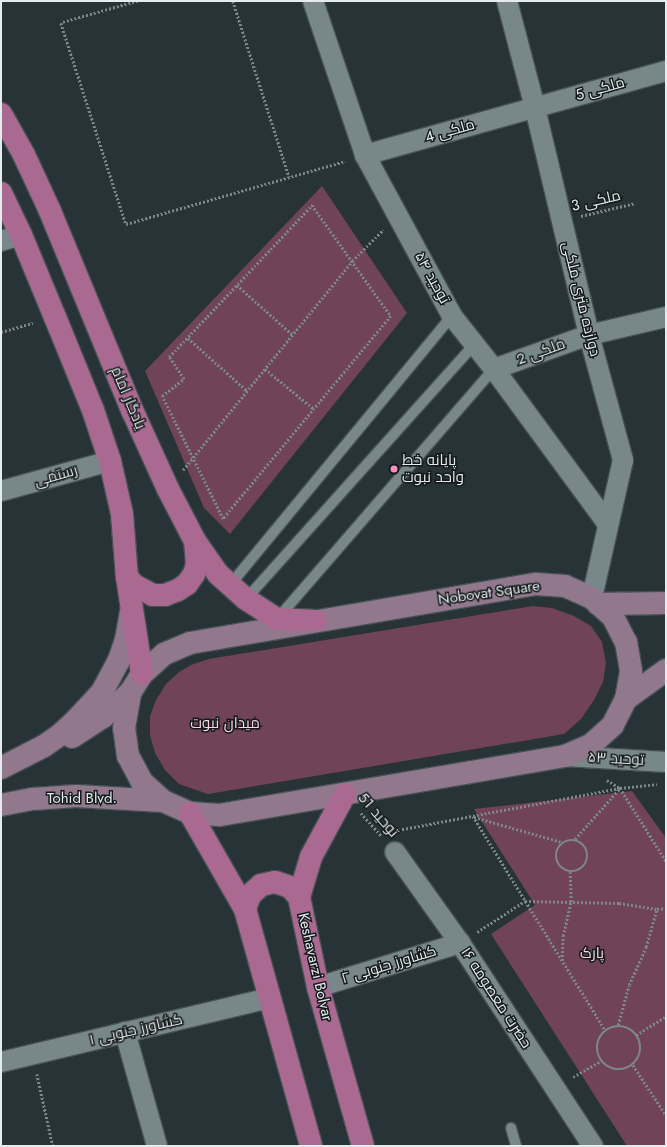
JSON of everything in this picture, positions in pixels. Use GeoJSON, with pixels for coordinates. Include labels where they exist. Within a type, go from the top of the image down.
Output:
{"type":"FeatureCollection","features":[{"type":"Feature","properties":{"kind":"main road","name":"یادگار امام"},"geometry":{"type":"LineString","coordinates":[[1,114],[24,155],[50,211],[133,412],[168,489],[196,541],[218,574],[238,592],[277,619],[316,621]]}},
{"type":"Feature","properties":{"kind":"main road"},"geometry":{"type":"LineString","coordinates":[[1,193],[11,238],[55,317],[92,410],[110,461],[122,514],[127,577],[142,674]]}},
{"type":"Feature","properties":{"kind":"main road"},"geometry":{"type":"LineString","coordinates":[[127,577],[134,585],[153,595],[165,595],[178,590],[187,584],[194,574],[197,564],[196,541]]}},
{"type":"Feature","properties":{"kind":"main road","name":"Nobovat Square"},"geometry":{"type":"LineString","coordinates":[[536,584],[565,586],[595,601],[613,617],[626,642],[631,671],[626,700],[613,725],[591,745],[565,756],[219,816],[190,813],[163,801],[142,782],[128,756],[124,728],[130,694],[142,674],[164,654],[190,643],[536,584]]}},
{"type":"Feature","properties":{"kind":"main road"},"geometry":{"type":"LineString","coordinates":[[595,601],[666,603]]}},
{"type":"Feature","properties":{"kind":"main road"},"geometry":{"type":"LineString","coordinates":[[1,768],[44,746],[61,734],[76,721],[102,692],[119,660],[126,640],[131,608]]}},
{"type":"Feature","properties":{"kind":"main road"},"geometry":{"type":"LineString","coordinates":[[626,700],[666,670]]}},
{"type":"Feature","properties":{"kind":"main road"},"geometry":{"type":"LineString","coordinates":[[1,768],[45,753],[103,717],[130,694]]}},
{"type":"Feature","properties":{"kind":"main road","name":"Keshavarzi Bolvar"},"geometry":{"type":"LineString","coordinates":[[345,794],[311,857],[299,897],[318,987],[363,1146]]}},
{"type":"Feature","properties":{"kind":"main road","name":"Tohid Blvd."},"geometry":{"type":"LineString","coordinates":[[1,805],[33,799],[76,796],[163,801]]}},
{"type":"Feature","properties":{"kind":"main road"},"geometry":{"type":"LineString","coordinates":[[190,813],[245,908],[311,1146]]}},
{"type":"Feature","properties":{"kind":"main road"},"geometry":{"type":"LineString","coordinates":[[245,908],[250,895],[261,885],[275,882],[290,887],[299,897]]}},
{"type":"Feature","properties":{"kind":"street","name":"توحید ۵۴"},"geometry":{"type":"LineString","coordinates":[[313,1],[365,155],[452,316],[494,369],[608,524]]}},
{"type":"Feature","properties":{"kind":"street","name":"دوازده متری ملکی"},"geometry":{"type":"LineString","coordinates":[[507,1],[535,108],[589,335],[622,460],[608,524],[595,601]]}},
{"type":"Feature","properties":{"kind":"street","name":"ملکی 5"},"geometry":{"type":"LineString","coordinates":[[535,108],[666,71]]}},
{"type":"Feature","properties":{"kind":"street","name":"ملکی 4"},"geometry":{"type":"LineString","coordinates":[[365,155],[535,108]]}},
{"type":"Feature","properties":{"kind":"street","name":"ملکی 2"},"geometry":{"type":"LineString","coordinates":[[494,369],[589,335],[666,317]]}},
{"type":"Feature","properties":{"kind":"street","name":"رستمی"},"geometry":{"type":"LineString","coordinates":[[1,491],[110,461]]}},
{"type":"Feature","properties":{"kind":"street","name":"توحید ۵۳"},"geometry":{"type":"LineString","coordinates":[[565,756],[666,762]]}},
{"type":"Feature","properties":{"kind":"street","name":"حضرت معصومه ۱۶"},"geometry":{"type":"LineString","coordinates":[[395,852],[460,943],[593,1146]]}},
{"type":"Feature","properties":{"kind":"street","name":"کشاورز جنوبی ۲"},"geometry":{"type":"LineString","coordinates":[[318,987],[460,943]]}},
{"type":"Feature","properties":{"kind":"street","name":"کشاورز جنوبی ۱"},"geometry":{"type":"LineString","coordinates":[[1,1062],[270,998]]}},
{"type":"Feature","properties":{"kind":"street"},"geometry":{"type":"LineString","coordinates":[[125,1032],[157,1146]]}},
{"type":"Feature","properties":{"kind":"lane"},"geometry":{"type":"LineString","coordinates":[[238,592],[452,316]]}},
{"type":"Feature","properties":{"kind":"lane"},"geometry":{"type":"LineString","coordinates":[[238,592],[475,344]]}},
{"type":"Feature","properties":{"kind":"lane"},"geometry":{"type":"LineString","coordinates":[[277,619],[494,369]]}},
{"type":"Feature","properties":{"kind":"lane"},"geometry":{"type":"LineString","coordinates":[[511,1128],[516,1146]]}},
{"type":"Feature","properties":{"kind":"path"},"geometry":{"type":"LineString","coordinates":[[138,1],[61,23],[126,224],[365,155]]}},
{"type":"Feature","properties":{"kind":"path"},"geometry":{"type":"LineString","coordinates":[[233,1],[289,177]]}},
{"type":"Feature","properties":{"kind":"path","name":"ملکی 3"},"geometry":{"type":"LineString","coordinates":[[562,220],[635,203]]}},
{"type":"Feature","properties":{"kind":"path"},"geometry":{"type":"LineString","coordinates":[[312,205],[391,316],[223,518],[162,396],[184,379],[169,356],[188,338],[237,285],[312,205]]}},
{"type":"Feature","properties":{"kind":"path"},"geometry":{"type":"LineString","coordinates":[[168,489],[352,261],[398,215]]}},
{"type":"Feature","properties":{"kind":"path"},"geometry":{"type":"LineString","coordinates":[[237,285],[293,335]]}},
{"type":"Feature","properties":{"kind":"path"},"geometry":{"type":"LineString","coordinates":[[1,332],[55,317]]}},
{"type":"Feature","properties":{"kind":"path"},"geometry":{"type":"LineString","coordinates":[[188,338],[247,391]]}},
{"type":"Feature","properties":{"kind":"path"},"geometry":{"type":"LineString","coordinates":[[265,369],[314,409]]}},
{"type":"Feature","properties":{"kind":"path"},"geometry":{"type":"LineString","coordinates":[[395,831],[620,788],[658,784]]}},
{"type":"Feature","properties":{"kind":"path"},"geometry":{"type":"LineString","coordinates":[[473,816],[562,842],[575,839],[620,788]]}},
{"type":"Feature","properties":{"kind":"path"},"geometry":{"type":"LineString","coordinates":[[620,788],[666,861]]}},
{"type":"Feature","properties":{"kind":"path","name":"توحید 51"},"geometry":{"type":"LineString","coordinates":[[345,794],[395,852]]}},
{"type":"Feature","properties":{"kind":"path"},"geometry":{"type":"LineString","coordinates":[[473,816],[605,1030]]}},
{"type":"Feature","properties":{"kind":"path"},"geometry":{"type":"LineString","coordinates":[[380,834],[387,832]]}},
{"type":"Feature","properties":{"kind":"path"},"geometry":{"type":"LineString","coordinates":[[562,842],[555,853],[558,866],[570,872],[582,869],[589,858],[586,846],[575,839]]}},
{"type":"Feature","properties":{"kind":"path"},"geometry":{"type":"LineString","coordinates":[[562,961],[563,936],[571,902],[570,872]]}},
{"type":"Feature","properties":{"kind":"path"},"geometry":{"type":"LineString","coordinates":[[460,943],[525,901],[619,903],[657,909],[666,908]]}},
{"type":"Feature","properties":{"kind":"path"},"geometry":{"type":"LineString","coordinates":[[618,1025],[628,986],[646,947],[657,909]]}},
{"type":"Feature","properties":{"kind":"path"},"geometry":{"type":"LineString","coordinates":[[636,1035],[666,1016]]}},
{"type":"Feature","properties":{"kind":"path"},"geometry":{"type":"LineString","coordinates":[[618,1025],[631,1029],[640,1039],[641,1053],[634,1065],[620,1070],[607,1067],[598,1056],[597,1042],[605,1030],[618,1025]]}},
{"type":"Feature","properties":{"kind":"path"},"geometry":{"type":"LineString","coordinates":[[33,1054],[53,1146]]}},
{"type":"Feature","properties":{"kind":"path"},"geometry":{"type":"LineString","coordinates":[[555,1087],[602,1060]]}},
{"type":"Feature","properties":{"kind":"path"},"geometry":{"type":"LineString","coordinates":[[634,1065],[666,1115]]}},
{"type":"Feature","properties":{"kind":"green space"},"geometry":{"type":"Polygon","coordinates":[[[322,186],[407,313],[230,534],[204,508],[145,371],[322,186]]]}},
{"type":"Feature","properties":{"kind":"green space","name":"میدان نبوت"},"geometry":{"type":"Polygon","coordinates":[[[533,606],[552,608],[574,616],[591,626],[602,642],[606,663],[603,682],[594,700],[581,719],[564,734],[208,794],[179,784],[165,770],[155,753],[150,735],[150,716],[156,700],[166,684],[179,672],[191,665],[209,659],[533,606]]]}},
{"type":"Feature","properties":{"kind":"green space","name":"پارک"},"geometry":{"type":"Polygon","coordinates":[[[632,791],[666,838],[666,1146],[627,1146],[491,934],[535,905],[474,809],[632,791]]]}},
{"type":"Feature","properties":{"kind":"place","name":"پایانه خط واحد نبوت"},"geometry":{"type":"Point","coordinates":[394,469]}}]}
